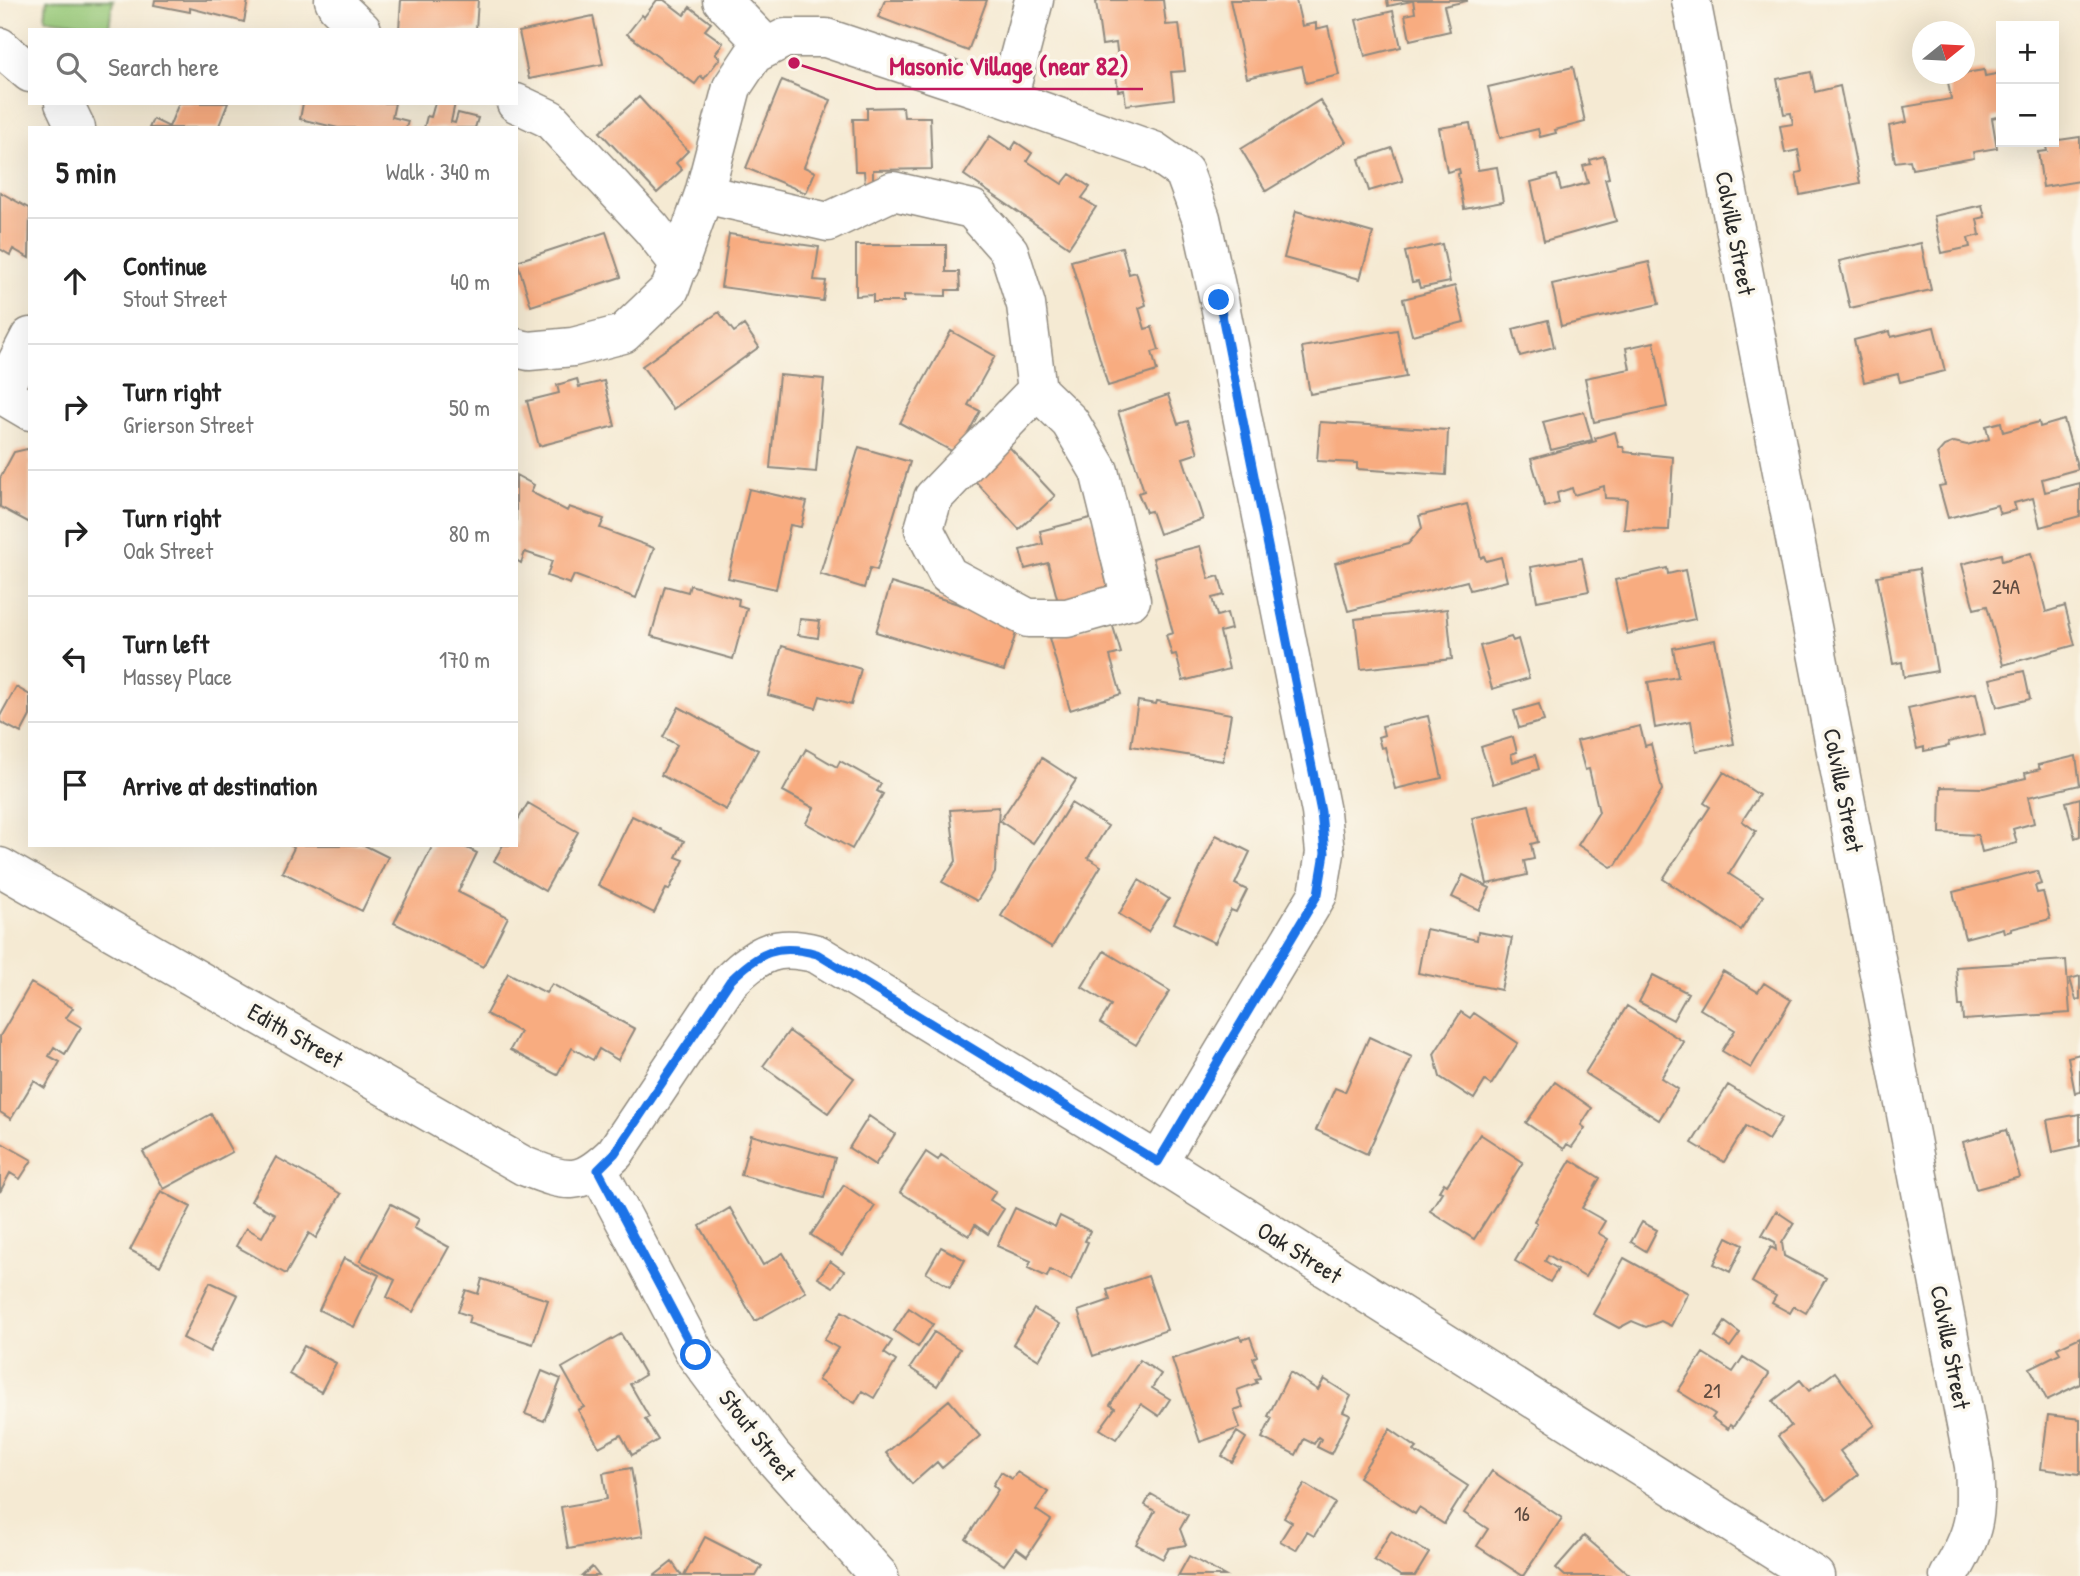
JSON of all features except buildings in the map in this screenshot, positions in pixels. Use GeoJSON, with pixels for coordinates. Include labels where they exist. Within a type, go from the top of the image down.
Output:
{"type":"FeatureCollection","features":[{"type":"Feature","properties":{"kind":"street"},"geometry":{"type":"LineString","coordinates":[[334,0],[360,28]]}},
{"type":"Feature","properties":{"kind":"street"},"geometry":{"type":"LineString","coordinates":[[722,0],[766,47]]}},
{"type":"Feature","properties":{"kind":"street"},"geometry":{"type":"LineString","coordinates":[[1008,99],[1034,0]]}},
{"type":"Feature","properties":{"kind":"street","name":"Colville Street"},"geometry":{"type":"LineString","coordinates":[[1691,0],[1975,1466],[1976,1513],[1966,1548],[1949,1576]]}},
{"type":"Feature","properties":{"kind":"street"},"geometry":{"type":"LineString","coordinates":[[518,348],[530,351],[573,347],[623,334],[670,289],[704,194],[732,87],[754,54],[785,38],[826,38],[1008,99],[1154,151],[1184,172],[1201,218],[1219,300],[1321,812],[1325,853],[1318,894],[1158,1162]]}},
{"type":"Feature","properties":{"kind":"street"},"geometry":{"type":"LineString","coordinates":[[0,47],[28,70]]}},
{"type":"Feature","properties":{"kind":"street"},"geometry":{"type":"LineString","coordinates":[[518,104],[550,119],[652,229],[680,265]]}},
{"type":"Feature","properties":{"kind":"street"},"geometry":{"type":"LineString","coordinates":[[65,105],[75,126]]}},
{"type":"Feature","properties":{"kind":"street"},"geometry":{"type":"LineString","coordinates":[[704,194],[828,222],[893,191],[972,209],[1009,251],[1026,305],[1037,390],[1070,422],[1099,471],[1131,600],[1067,618],[1028,618],[948,575],[924,529],[933,498],[1037,390]]}},
{"type":"Feature","properties":{"kind":"street"},"geometry":{"type":"LineString","coordinates":[[28,341],[0,394],[28,410]]}},
{"type":"Feature","properties":{"kind":"street","name":"Edith Street"},"geometry":{"type":"LineString","coordinates":[[0,867],[524,1166],[561,1180],[575,1179],[598,1170]]}},
{"type":"Feature","properties":{"kind":"street","name":"Oak Street"},"geometry":{"type":"LineString","coordinates":[[598,1170],[615,1153],[730,981],[761,955],[776,949],[796,948],[817,954],[1158,1162],[1815,1576]]}},
{"type":"Feature","properties":{"kind":"street","name":"Stout Street"},"geometry":{"type":"LineString","coordinates":[[598,1170],[696,1355],[772,1456],[878,1576]]}},
{"type":"Feature","properties":{"kind":"green space"},"geometry":{"type":"Polygon","coordinates":[[[47,0],[113,0],[109,27],[45,19],[47,0]]]}},
{"type":"Feature","properties":{"kind":"place","name":"Masonic Village (near 82)"},"geometry":{"type":"Point","coordinates":[794,63]}},
{"type":"Feature","properties":{"kind":"route"},"geometry":{"type":"LineString","coordinates":[[696,1355],[598,1170],[615,1153],[730,981],[744,967],[761,955],[776,949],[796,948],[817,954],[1158,1162],[1318,894],[1325,853],[1321,812],[1219,300]]}}]}
